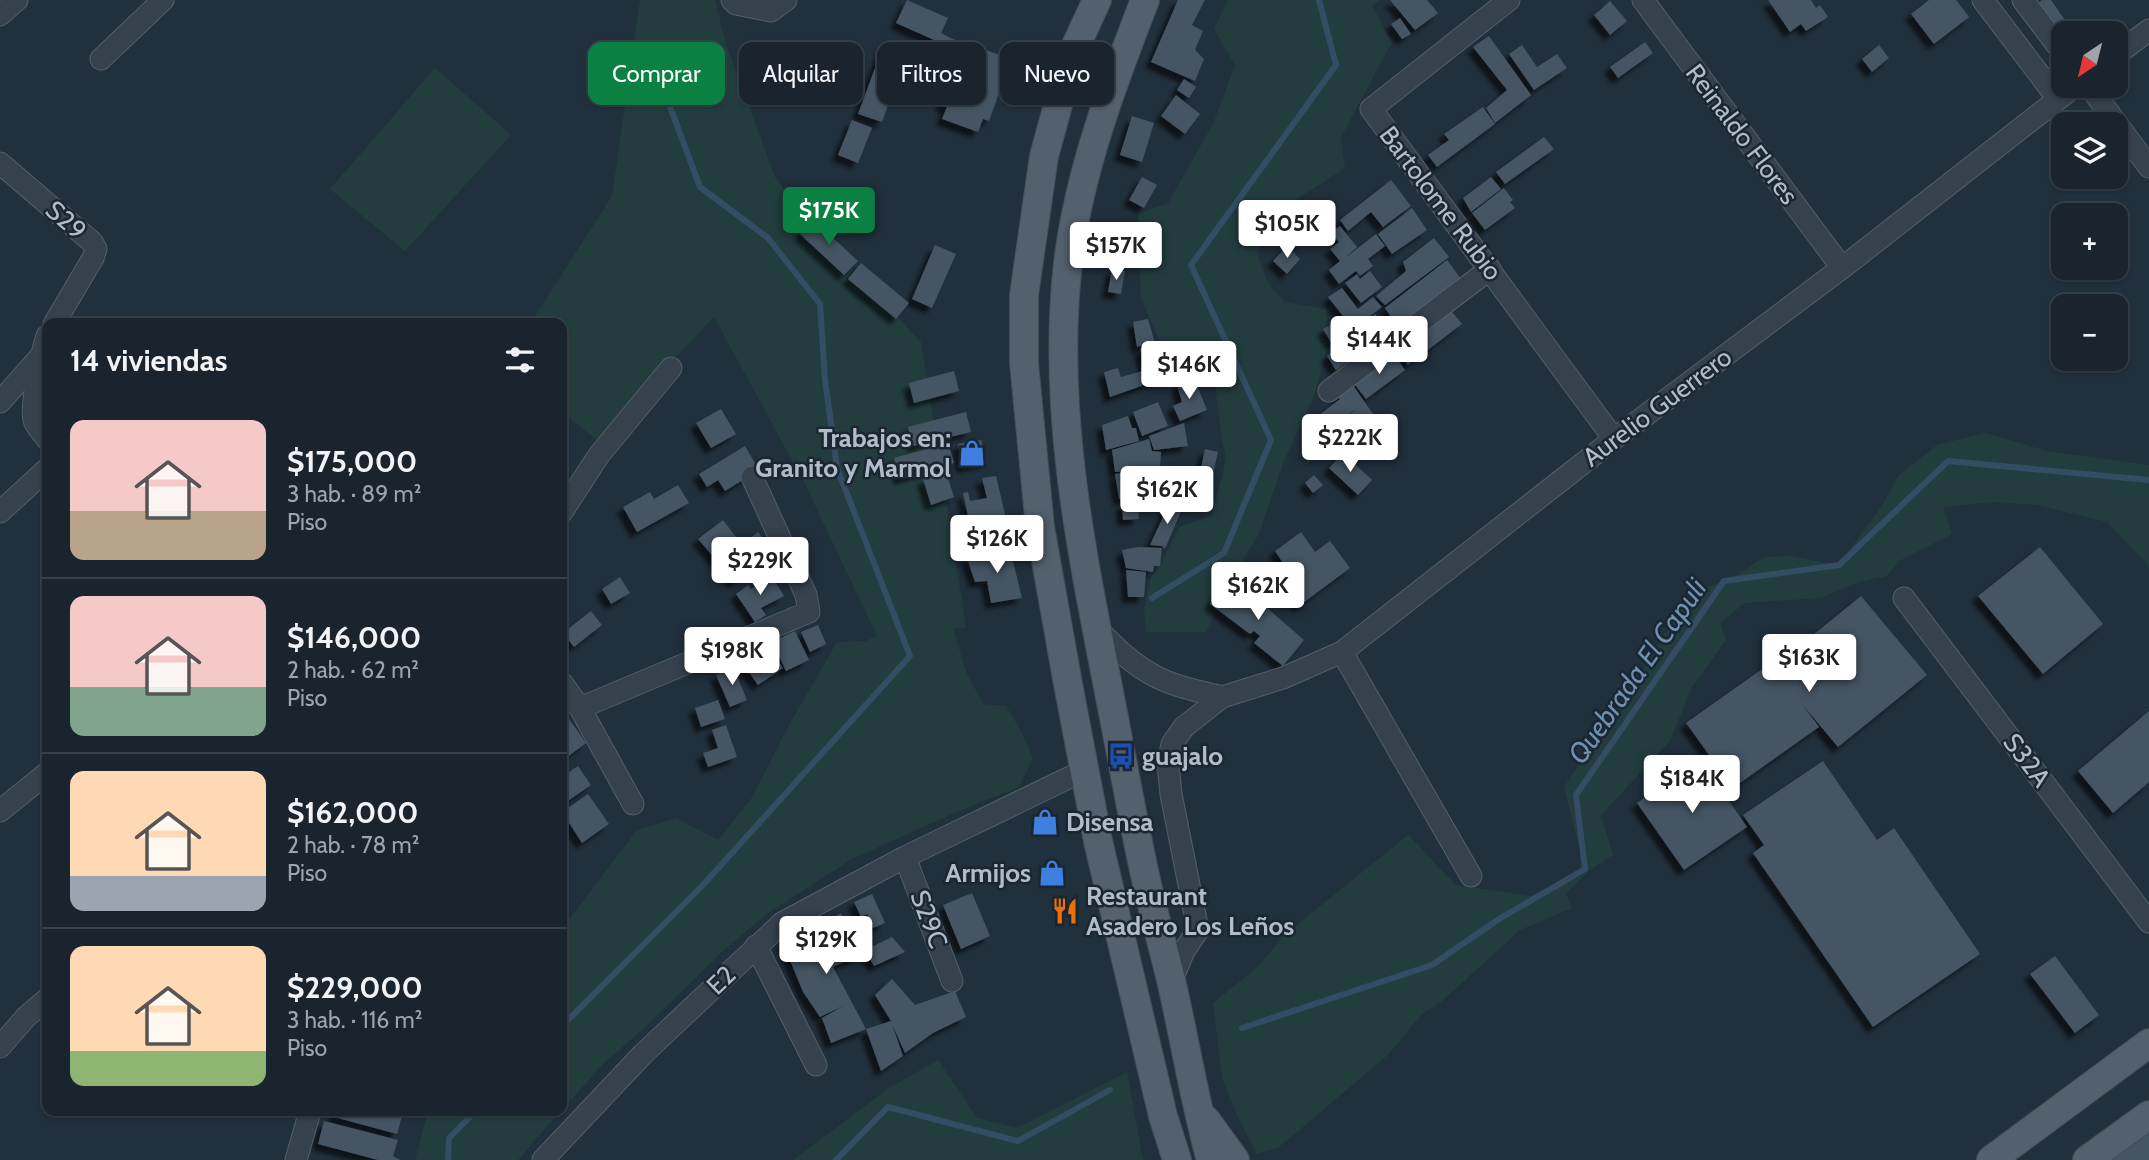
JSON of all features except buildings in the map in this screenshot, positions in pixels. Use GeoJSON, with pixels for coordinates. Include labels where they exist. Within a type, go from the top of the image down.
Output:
{"type":"FeatureCollection","features":[{"type":"Feature","properties":{"kind":"main road"},"geometry":{"type":"LineString","coordinates":[[1097,0],[1072,54],[1044,156],[1024,295],[1024,363],[1040,527],[1084,770],[1163,1116],[1170,1160]]}},
{"type":"Feature","properties":{"kind":"main road"},"geometry":{"type":"LineString","coordinates":[[1145,0],[1105,107],[1077,205],[1068,265],[1064,337],[1066,434],[1079,537],[1133,817],[1210,1160]]}},
{"type":"Feature","properties":{"kind":"main road"},"geometry":{"type":"LineString","coordinates":[[1991,1160],[2149,1043]]}},
{"type":"Feature","properties":{"kind":"main road"},"geometry":{"type":"LineString","coordinates":[[1196,1106],[1236,1160]]}},
{"type":"Feature","properties":{"kind":"main road"},"geometry":{"type":"LineString","coordinates":[[2087,1160],[2149,1115]]}},
{"type":"Feature","properties":{"kind":"main road"},"geometry":{"type":"LineString","coordinates":[[1163,1116],[1177,1160]]}},
{"type":"Feature","properties":{"kind":"street"},"geometry":{"type":"LineString","coordinates":[[0,15],[17,0]]}},
{"type":"Feature","properties":{"kind":"street"},"geometry":{"type":"LineString","coordinates":[[101,59],[163,0]]}},
{"type":"Feature","properties":{"kind":"street"},"geometry":{"type":"LineString","coordinates":[[732,0],[736,4],[771,11],[786,0]]}},
{"type":"Feature","properties":{"kind":"street","name":"Bartolome Rubio"},"geometry":{"type":"LineString","coordinates":[[1508,0],[1371,109],[1614,439]]}},
{"type":"Feature","properties":{"kind":"street","name":"Reinaldo Flores"},"geometry":{"type":"LineString","coordinates":[[1643,0],[1842,268]]}},
{"type":"Feature","properties":{"kind":"street"},"geometry":{"type":"LineString","coordinates":[[1983,0],[2051,74]]}},
{"type":"Feature","properties":{"kind":"street"},"geometry":{"type":"LineString","coordinates":[[2023,0],[2051,36]]}},
{"type":"Feature","properties":{"kind":"street"},"geometry":{"type":"LineString","coordinates":[[2128,46],[2149,30]]}},
{"type":"Feature","properties":{"kind":"street","name":"Aurelio Guerrero"},"geometry":{"type":"LineString","coordinates":[[1171,982],[1184,951],[1198,930],[1171,794],[1168,762],[1172,744],[1184,727],[1222,697],[1283,678],[1342,652],[1614,439],[1842,268],[2059,98]]}},
{"type":"Feature","properties":{"kind":"street"},"geometry":{"type":"LineString","coordinates":[[2098,98],[2149,167]]}},
{"type":"Feature","properties":{"kind":"street","name":"S29"},"geometry":{"type":"LineString","coordinates":[[0,163],[92,242],[96,249],[58,318]]}},
{"type":"Feature","properties":{"kind":"street"},"geometry":{"type":"LineString","coordinates":[[1329,391],[1490,269]]}},
{"type":"Feature","properties":{"kind":"street"},"geometry":{"type":"LineString","coordinates":[[42,351],[33,414],[42,432]]}},
{"type":"Feature","properties":{"kind":"street"},"geometry":{"type":"LineString","coordinates":[[0,401],[40,357]]}},
{"type":"Feature","properties":{"kind":"street"},"geometry":{"type":"LineString","coordinates":[[567,504],[599,455],[671,368]]}},
{"type":"Feature","properties":{"kind":"street"},"geometry":{"type":"LineString","coordinates":[[0,512],[42,474]]}},
{"type":"Feature","properties":{"kind":"street"},"geometry":{"type":"LineString","coordinates":[[580,708],[809,612],[806,594],[752,477]]}},
{"type":"Feature","properties":{"kind":"street","name":"S32A"},"geometry":{"type":"LineString","coordinates":[[1904,598],[2149,922]]}},
{"type":"Feature","properties":{"kind":"street"},"geometry":{"type":"LineString","coordinates":[[1097,629],[1123,654],[1152,675],[1169,683],[1222,697]]}},
{"type":"Feature","properties":{"kind":"street"},"geometry":{"type":"LineString","coordinates":[[1342,652],[1471,876]]}},
{"type":"Feature","properties":{"kind":"street"},"geometry":{"type":"LineString","coordinates":[[567,689],[633,804]]}},
{"type":"Feature","properties":{"kind":"street","name":"E2"},"geometry":{"type":"LineString","coordinates":[[543,1160],[643,1054],[782,923],[905,858],[1084,770]]}},
{"type":"Feature","properties":{"kind":"street"},"geometry":{"type":"LineString","coordinates":[[0,811],[42,776]]}},
{"type":"Feature","properties":{"kind":"street","name":"S29C"},"geometry":{"type":"LineString","coordinates":[[905,858],[952,981]]}},
{"type":"Feature","properties":{"kind":"street"},"geometry":{"type":"LineString","coordinates":[[756,946],[816,1065]]}},
{"type":"Feature","properties":{"kind":"street"},"geometry":{"type":"LineString","coordinates":[[0,1047],[42,1003]]}},
{"type":"Feature","properties":{"kind":"street"},"geometry":{"type":"LineString","coordinates":[[296,1160],[309,1116]]}},
{"type":"Feature","properties":{"kind":"green space"},"geometry":{"type":"Polygon","coordinates":[[[640,0],[715,0],[726,44],[739,79],[739,105],[748,105],[775,177],[810,222],[921,342],[966,627],[953,629],[967,674],[983,704],[1006,706],[1033,758],[1019,787],[852,859],[765,915],[604,1063],[567,1104],[567,920],[637,830],[676,818],[718,840],[751,799],[789,725],[837,642],[866,641],[877,636],[806,486],[714,317],[597,440],[567,416],[567,318],[534,318],[612,196],[625,105],[725,105],[725,42],[634,42],[640,0]]]}},
{"type":"Feature","properties":{"kind":"green space"},"geometry":{"type":"Polygon","coordinates":[[[1228,0],[1380,0],[1372,6],[1392,42],[1341,137],[1345,168],[1288,205],[1262,228],[1258,256],[1269,285],[1285,302],[1326,309],[1329,342],[1313,399],[1283,463],[1259,534],[1234,574],[1206,632],[1146,632],[1144,612],[1150,579],[1179,527],[1212,515],[1226,460],[1215,385],[1166,356],[1141,299],[1138,214],[1168,203],[1213,124],[1235,65],[1214,29],[1228,0]]]}},
{"type":"Feature","properties":{"kind":"green space"},"geometry":{"type":"Polygon","coordinates":[[[435,68],[511,135],[405,251],[330,189],[435,68]]]}},
{"type":"Feature","properties":{"kind":"green space"},"geometry":{"type":"Polygon","coordinates":[[[1985,433],[2047,451],[2149,465],[2149,566],[2107,522],[2037,505],[1994,502],[1943,507],[1952,534],[1899,561],[1887,576],[1858,582],[1821,598],[1745,603],[1720,623],[1726,640],[1692,687],[1670,741],[1601,815],[1613,855],[1590,870],[1566,893],[1572,908],[1520,930],[1442,1001],[1421,1015],[1388,1055],[1279,1147],[1257,1154],[1238,1118],[1222,1078],[1213,1003],[1260,965],[1282,937],[1408,835],[1456,885],[1537,897],[1585,869],[1564,787],[1656,650],[1689,593],[1729,580],[1764,557],[1791,556],[1839,565],[1883,504],[1899,475],[1937,445],[1985,433]]]}},
{"type":"Feature","properties":{"kind":"green space"},"geometry":{"type":"Polygon","coordinates":[[[938,1060],[977,1118],[1017,1128],[1127,1072],[1143,1160],[793,1160],[889,1088],[938,1060]]]}},
{"type":"Feature","properties":{"kind":"green space"},"geometry":{"type":"Polygon","coordinates":[[[427,1116],[556,1116],[518,1160],[415,1160],[427,1116]]]}},
{"type":"Feature","properties":{"kind":"waterway"},"geometry":{"type":"LineString","coordinates":[[1152,598],[1224,553],[1271,440],[1191,265],[1336,65],[1319,0]]}},
{"type":"Feature","properties":{"kind":"waterway"},"geometry":{"type":"LineString","coordinates":[[567,1021],[702,886],[910,656],[837,468],[825,380],[820,304],[768,238],[700,187],[669,105]]}},
{"type":"Feature","properties":{"kind":"waterway","name":"Quebrada El Capuli"},"geometry":{"type":"LineString","coordinates":[[1242,1028],[1432,965],[1499,919],[1585,869],[1576,795],[1724,581],[1839,565],[1948,461],[2149,480]]}},
{"type":"Feature","properties":{"kind":"waterway"},"geometry":{"type":"LineString","coordinates":[[836,1160],[888,1107],[1018,1141],[1110,1090]]}},
{"type":"Feature","properties":{"kind":"waterway"},"geometry":{"type":"LineString","coordinates":[[448,1160],[449,1138],[471,1116]]}},
{"type":"Feature","properties":{"kind":"place","name":"Trabajos en: Granito y Marmol"},"geometry":{"type":"Point","coordinates":[972,453]}},
{"type":"Feature","properties":{"kind":"place","name":"guajalo"},"geometry":{"type":"Point","coordinates":[1121,756]}},
{"type":"Feature","properties":{"kind":"place","name":"Disensa"},"geometry":{"type":"Point","coordinates":[1045,822]}},
{"type":"Feature","properties":{"kind":"place","name":"Armijos"},"geometry":{"type":"Point","coordinates":[1052,873]}},
{"type":"Feature","properties":{"kind":"place","name":"Restaurant Asadero Los Leños"},"geometry":{"type":"Point","coordinates":[1065,911]}}]}
